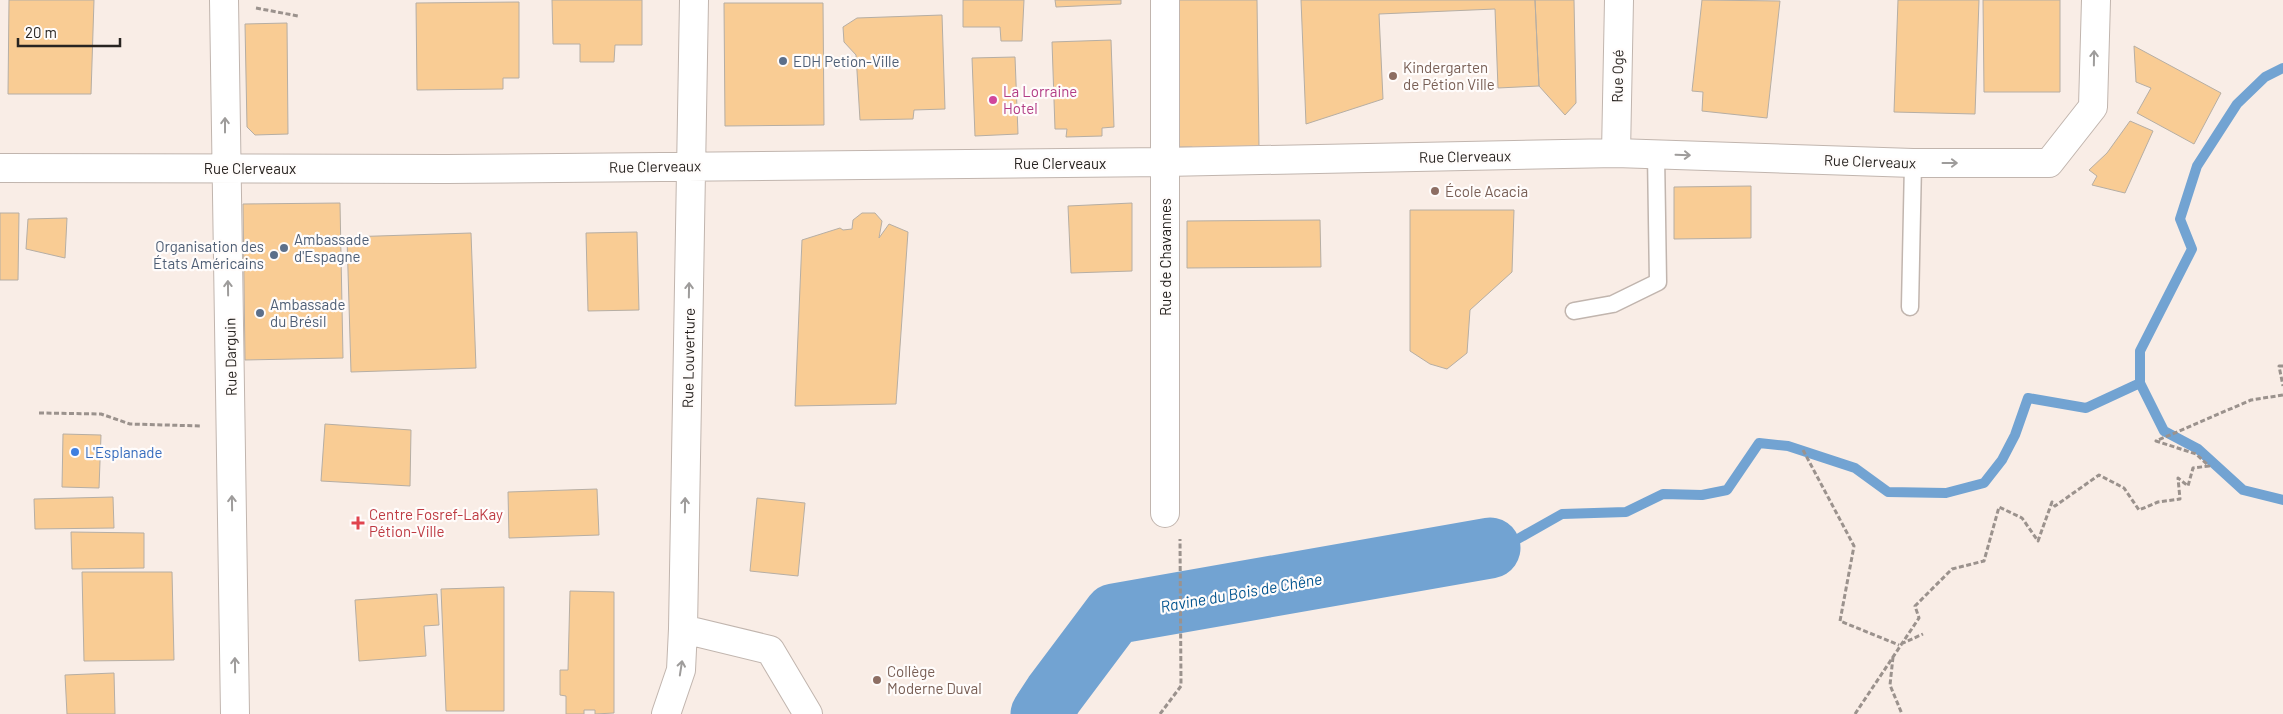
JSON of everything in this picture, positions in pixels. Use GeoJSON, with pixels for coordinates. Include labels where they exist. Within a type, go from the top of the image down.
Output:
{"type":"FeatureCollection","features":[{"type":"Feature","properties":{"kind":"street","name":"Rue Louverture"},"geometry":{"type":"LineString","coordinates":[[666,714],[681,670],[683,629],[694,0]]}},
{"type":"Feature","properties":{"kind":"street","name":"Rue de Chavannes"},"geometry":{"type":"LineString","coordinates":[[1165,0],[1165,513]]}},
{"type":"Feature","properties":{"kind":"street","name":"Rue Ogé"},"geometry":{"type":"LineString","coordinates":[[1616,153],[1618,0]]}},
{"type":"Feature","properties":{"kind":"street","name":"Rue Clerveaux"},"geometry":{"type":"LineString","coordinates":[[0,168],[225,167],[438,169],[1165,162],[1616,153],[1913,163],[2049,163],[2093,107],[2096,0]]}},
{"type":"Feature","properties":{"kind":"street","name":"Rue Darguin"},"geometry":{"type":"LineString","coordinates":[[224,1],[225,167],[235,714]]}},
{"type":"Feature","properties":{"kind":"street"},"geometry":{"type":"LineString","coordinates":[[683,629],[770,650],[808,714]]}},
{"type":"Feature","properties":{"kind":"lane"},"geometry":{"type":"LineString","coordinates":[[1574,311],[1613,304],[1658,282],[1656,154]]}},
{"type":"Feature","properties":{"kind":"lane"},"geometry":{"type":"LineString","coordinates":[[1910,307],[1913,163]]}},
{"type":"Feature","properties":{"kind":"path"},"geometry":{"type":"LineString","coordinates":[[224,1],[298,16]]}},
{"type":"Feature","properties":{"kind":"path"},"geometry":{"type":"LineString","coordinates":[[2283,366],[2279,366],[2283,386]]}},
{"type":"Feature","properties":{"kind":"path"},"geometry":{"type":"LineString","coordinates":[[1855,714],[1899,644],[1919,618],[1915,606],[1952,569],[1984,561],[1999,507],[2022,518],[2038,541],[2052,502],[2055,506],[2098,475],[2124,488],[2140,510],[2158,502],[2180,499],[2178,478],[2188,486],[2194,468],[2209,466],[2196,454],[2156,441],[2251,400],[2283,395]]}},
{"type":"Feature","properties":{"kind":"path"},"geometry":{"type":"LineString","coordinates":[[39,413],[101,414],[130,424],[231,427]]}},
{"type":"Feature","properties":{"kind":"path"},"geometry":{"type":"LineString","coordinates":[[1803,450],[1854,546],[1840,621],[1899,644]]}},
{"type":"Feature","properties":{"kind":"path"},"geometry":{"type":"LineString","coordinates":[[1160,714],[1181,686],[1181,586]]}},
{"type":"Feature","properties":{"kind":"path"},"geometry":{"type":"LineString","coordinates":[[1902,714],[1890,684],[1892,660],[1899,644],[1923,634]]}},
{"type":"Feature","properties":{"kind":"building"},"geometry":{"type":"Polygon","coordinates":[[[9,0],[94,0],[91,94],[8,94],[9,0]]]}},
{"type":"Feature","properties":{"kind":"building"},"geometry":{"type":"Polygon","coordinates":[[[552,0],[642,0],[642,45],[615,45],[614,62],[580,62],[580,44],[553,44],[552,0]]]}},
{"type":"Feature","properties":{"kind":"building"},"geometry":{"type":"Polygon","coordinates":[[[963,0],[1024,0],[1022,41],[1001,41],[1000,27],[963,27],[963,0]]]}},
{"type":"Feature","properties":{"kind":"building"},"geometry":{"type":"Polygon","coordinates":[[[1055,0],[1121,0],[1121,4],[1056,7],[1055,0]]]}},
{"type":"Feature","properties":{"kind":"building"},"geometry":{"type":"Polygon","coordinates":[[[1163,0],[1257,0],[1259,148],[1198,151],[1192,147],[1163,147],[1163,0]]]}},
{"type":"Feature","properties":{"kind":"building"},"geometry":{"type":"Polygon","coordinates":[[[1301,0],[1535,0],[1539,86],[1498,88],[1495,9],[1379,14],[1383,99],[1306,124],[1301,0]]]}},
{"type":"Feature","properties":{"kind":"building"},"geometry":{"type":"Polygon","coordinates":[[[1535,0],[1574,0],[1576,103],[1565,115],[1539,86],[1535,0]]]}},
{"type":"Feature","properties":{"kind":"building"},"geometry":{"type":"Polygon","coordinates":[[[1702,0],[1780,1],[1767,118],[1702,111],[1703,92],[1692,91],[1702,0]]]}},
{"type":"Feature","properties":{"kind":"building"},"geometry":{"type":"Polygon","coordinates":[[[1898,0],[1979,0],[1975,114],[1894,112],[1898,0]]]}},
{"type":"Feature","properties":{"kind":"building"},"geometry":{"type":"Polygon","coordinates":[[[1983,0],[2060,0],[2060,92],[1984,92],[1983,0]]]}},
{"type":"Feature","properties":{"kind":"building"},"geometry":{"type":"Polygon","coordinates":[[[519,2],[519,78],[503,78],[503,89],[417,90],[416,3],[519,2]]]}},
{"type":"Feature","properties":{"kind":"building"},"geometry":{"type":"Polygon","coordinates":[[[724,3],[823,3],[824,125],[725,126],[724,3]]]}},
{"type":"Feature","properties":{"kind":"building"},"geometry":{"type":"Polygon","coordinates":[[[942,15],[945,109],[914,110],[913,119],[860,120],[856,55],[844,42],[843,27],[857,18],[942,15]]]}},
{"type":"Feature","properties":{"kind":"building"},"geometry":{"type":"Polygon","coordinates":[[[287,23],[288,134],[255,135],[247,127],[245,24],[287,23]]]}},
{"type":"Feature","properties":{"kind":"building"},"geometry":{"type":"Polygon","coordinates":[[[1111,40],[1114,127],[1102,128],[1102,136],[1066,137],[1067,129],[1055,129],[1052,42],[1111,40]]]}},
{"type":"Feature","properties":{"kind":"building"},"geometry":{"type":"Polygon","coordinates":[[[2134,46],[2221,93],[2194,144],[2137,113],[2151,88],[2136,82],[2134,46]]]}},
{"type":"Feature","properties":{"kind":"building"},"geometry":{"type":"Polygon","coordinates":[[[1015,57],[1018,134],[975,136],[972,58],[1015,57]]]}},
{"type":"Feature","properties":{"kind":"building"},"geometry":{"type":"Polygon","coordinates":[[[2130,121],[2153,131],[2125,193],[2092,185],[2097,176],[2089,170],[2107,153],[2130,121]]]}},
{"type":"Feature","properties":{"kind":"building"},"geometry":{"type":"Polygon","coordinates":[[[1751,186],[1751,238],[1674,239],[1674,187],[1751,186]]]}},
{"type":"Feature","properties":{"kind":"building"},"geometry":{"type":"Polygon","coordinates":[[[340,203],[343,358],[245,360],[243,204],[340,203]]]}},
{"type":"Feature","properties":{"kind":"building"},"geometry":{"type":"Polygon","coordinates":[[[1132,203],[1132,271],[1071,273],[1068,206],[1132,203]]]}},
{"type":"Feature","properties":{"kind":"building"},"geometry":{"type":"Polygon","coordinates":[[[1410,210],[1514,210],[1512,272],[1470,310],[1467,353],[1447,369],[1430,364],[1410,351],[1410,210]]]}},
{"type":"Feature","properties":{"kind":"building"},"geometry":{"type":"Polygon","coordinates":[[[0,213],[19,213],[18,280],[0,280],[0,213]]]}},
{"type":"Feature","properties":{"kind":"building"},"geometry":{"type":"Polygon","coordinates":[[[862,213],[875,213],[882,221],[879,238],[889,224],[908,232],[896,404],[795,406],[802,240],[840,228],[843,230],[852,229],[853,220],[862,213]]]}},
{"type":"Feature","properties":{"kind":"building"},"geometry":{"type":"Polygon","coordinates":[[[67,218],[65,258],[26,249],[28,219],[67,218]]]}},
{"type":"Feature","properties":{"kind":"building"},"geometry":{"type":"Polygon","coordinates":[[[1320,220],[1321,267],[1187,268],[1187,221],[1320,220]]]}},
{"type":"Feature","properties":{"kind":"building"},"geometry":{"type":"Polygon","coordinates":[[[637,232],[639,310],[588,311],[586,233],[637,232]]]}},
{"type":"Feature","properties":{"kind":"building"},"geometry":{"type":"Polygon","coordinates":[[[471,233],[476,368],[351,372],[347,237],[471,233]]]}},
{"type":"Feature","properties":{"kind":"building"},"geometry":{"type":"Polygon","coordinates":[[[325,424],[411,430],[410,486],[321,481],[325,424]]]}},
{"type":"Feature","properties":{"kind":"building"},"geometry":{"type":"Polygon","coordinates":[[[63,434],[101,435],[99,488],[62,487],[63,434]]]}},
{"type":"Feature","properties":{"kind":"building"},"geometry":{"type":"Polygon","coordinates":[[[597,489],[599,535],[509,538],[508,492],[597,489]]]}},
{"type":"Feature","properties":{"kind":"building"},"geometry":{"type":"Polygon","coordinates":[[[113,497],[114,528],[35,529],[34,499],[113,497]]]}},
{"type":"Feature","properties":{"kind":"building"},"geometry":{"type":"Polygon","coordinates":[[[757,498],[805,503],[798,576],[750,571],[757,498]]]}},
{"type":"Feature","properties":{"kind":"building"},"geometry":{"type":"Polygon","coordinates":[[[71,532],[144,533],[144,568],[72,569],[71,532]]]}},
{"type":"Feature","properties":{"kind":"building"},"geometry":{"type":"Polygon","coordinates":[[[82,572],[172,572],[174,660],[84,661],[82,572]]]}},
{"type":"Feature","properties":{"kind":"building"},"geometry":{"type":"Polygon","coordinates":[[[504,587],[504,711],[446,711],[441,589],[504,587]]]}},
{"type":"Feature","properties":{"kind":"building"},"geometry":{"type":"Polygon","coordinates":[[[570,591],[614,592],[614,713],[595,714],[595,710],[584,710],[584,714],[566,714],[566,696],[560,695],[560,670],[568,670],[570,591]]]}},
{"type":"Feature","properties":{"kind":"building"},"geometry":{"type":"Polygon","coordinates":[[[437,594],[439,625],[424,626],[426,656],[359,661],[355,600],[437,594]]]}},
{"type":"Feature","properties":{"kind":"building"},"geometry":{"type":"Polygon","coordinates":[[[114,673],[115,714],[67,714],[65,675],[114,673]]]}},
{"type":"Feature","properties":{"kind":"waterway"},"geometry":{"type":"LineString","coordinates":[[1490,548],[1516,540],[1562,514],[1626,512],[1663,494],[1702,495],[1727,490],[1759,443],[1788,446],[1855,468],[1888,492],[1946,493],[1984,483],[2002,460],[2015,435],[2028,398],[2086,408],[2140,383],[2140,351],[2192,249],[2180,219],[2197,166],[2237,104],[2265,77],[2283,68]]}},
{"type":"Feature","properties":{"kind":"waterway"},"geometry":{"type":"LineString","coordinates":[[2140,383],[2164,431],[2198,449],[2243,490],[2283,500]]}},
{"type":"Feature","properties":{"kind":"waterway","name":"Ravine du Bois de Chêne"},"geometry":{"type":"LineString","coordinates":[[1041,714],[1114,614],[1490,548]]}},
{"type":"Feature","properties":{"kind":"place","name":"EDH Petion-Ville"},"geometry":{"type":"Point","coordinates":[783,61]}},
{"type":"Feature","properties":{"kind":"place","name":"Kindergarten de Pétion Ville"},"geometry":{"type":"Point","coordinates":[1393,76]}},
{"type":"Feature","properties":{"kind":"place","name":"La Lorraine Hotel"},"geometry":{"type":"Point","coordinates":[993,100]}},
{"type":"Feature","properties":{"kind":"place","name":"École Acacia"},"geometry":{"type":"Point","coordinates":[1435,191]}},
{"type":"Feature","properties":{"kind":"place","name":"Ambassade d'Espagne"},"geometry":{"type":"Point","coordinates":[284,248]}},
{"type":"Feature","properties":{"kind":"place","name":"Organisation des États Américains"},"geometry":{"type":"Point","coordinates":[274,255]}},
{"type":"Feature","properties":{"kind":"place","name":"Ambassade du Brésil"},"geometry":{"type":"Point","coordinates":[260,313]}},
{"type":"Feature","properties":{"kind":"place","name":"L'Esplanade"},"geometry":{"type":"Point","coordinates":[75,452]}},
{"type":"Feature","properties":{"kind":"place","name":"Centre Fosref-LaKay Pétion-Ville"},"geometry":{"type":"Point","coordinates":[358,523]}},
{"type":"Feature","properties":{"kind":"place","name":"Collège Moderne Duval"},"geometry":{"type":"Point","coordinates":[877,680]}}]}
